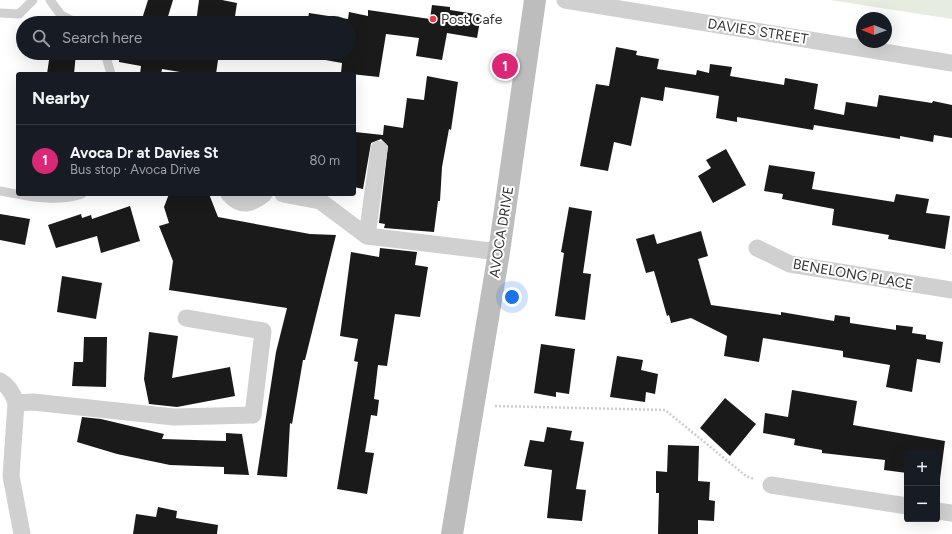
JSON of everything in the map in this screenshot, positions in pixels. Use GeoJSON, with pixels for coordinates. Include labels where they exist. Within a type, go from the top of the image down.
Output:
{"type":"FeatureCollection","features":[{"type":"Feature","properties":{"kind":"main road","name":"AVOCA DRIVE"},"geometry":{"type":"LineString","coordinates":[[452,534],[499,252],[535,0]]}},
{"type":"Feature","properties":{"kind":"street","name":"DAVIES STREET"},"geometry":{"type":"LineString","coordinates":[[565,0],[952,63]]}},
{"type":"Feature","properties":{"kind":"street"},"geometry":{"type":"LineString","coordinates":[[367,236],[379,149]]}},
{"type":"Feature","properties":{"kind":"street"},"geometry":{"type":"LineString","coordinates":[[230,196],[235,202],[245,203],[255,201],[261,196]]}},
{"type":"Feature","properties":{"kind":"street"},"geometry":{"type":"LineString","coordinates":[[294,196],[320,201],[367,236],[499,252]]}},
{"type":"Feature","properties":{"kind":"street","name":"BENELONG PLACE"},"geometry":{"type":"LineString","coordinates":[[757,248],[790,264],[952,290]]}},
{"type":"Feature","properties":{"kind":"street"},"geometry":{"type":"LineString","coordinates":[[16,403],[34,402],[174,417],[253,415],[263,331],[186,318]]}},
{"type":"Feature","properties":{"kind":"street"},"geometry":{"type":"LineString","coordinates":[[0,381],[5,384],[13,394],[16,403],[11,476],[22,534]]}},
{"type":"Feature","properties":{"kind":"street"},"geometry":{"type":"LineString","coordinates":[[771,485],[904,506]]}},
{"type":"Feature","properties":{"kind":"street"},"geometry":{"type":"LineString","coordinates":[[940,511],[952,513]]}},
{"type":"Feature","properties":{"kind":"lane"},"geometry":{"type":"LineString","coordinates":[[0,13],[19,14],[33,0]]}},
{"type":"Feature","properties":{"kind":"lane"},"geometry":{"type":"LineString","coordinates":[[50,0],[63,16]]}},
{"type":"Feature","properties":{"kind":"lane"},"geometry":{"type":"LineString","coordinates":[[107,60],[110,72]]}},
{"type":"Feature","properties":{"kind":"lane"},"geometry":{"type":"LineString","coordinates":[[0,192],[16,194]]}},
{"type":"Feature","properties":{"kind":"lane"},"geometry":{"type":"LineString","coordinates":[[29,196],[51,199],[69,199],[77,196]]}},
{"type":"Feature","properties":{"kind":"path"},"geometry":{"type":"LineString","coordinates":[[515,408],[666,410],[746,476],[771,485]]}},
{"type":"Feature","properties":{"kind":"shaded area"},"geometry":{"type":"Polygon","coordinates":[[[830,0],[952,0],[952,19],[830,0]]]}},
{"type":"Feature","properties":{"kind":"building"},"geometry":{"type":"Polygon","coordinates":[[[148,0],[173,0],[168,16],[143,16],[148,0]]]}},
{"type":"Feature","properties":{"kind":"building"},"geometry":{"type":"Polygon","coordinates":[[[199,0],[222,0],[237,3],[235,16],[197,16],[199,0]]]}},
{"type":"Feature","properties":{"kind":"building"},"geometry":{"type":"Polygon","coordinates":[[[432,5],[450,7],[450,10],[481,15],[477,38],[447,33],[442,60],[416,56],[419,38],[386,34],[379,77],[356,75],[356,72],[341,72],[342,63],[325,60],[356,60],[356,16],[348,16],[349,12],[368,16],[368,10],[430,19],[432,5]]]}},
{"type":"Feature","properties":{"kind":"building"},"geometry":{"type":"Polygon","coordinates":[[[309,13],[328,16],[308,16],[309,13]]]}},
{"type":"Feature","properties":{"kind":"building"},"geometry":{"type":"Polygon","coordinates":[[[616,47],[637,51],[636,55],[659,59],[657,69],[696,75],[697,70],[709,73],[710,64],[732,67],[730,76],[784,85],[785,78],[818,84],[814,109],[844,115],[846,102],[877,107],[879,95],[932,103],[933,101],[952,105],[952,138],[934,135],[933,142],[900,136],[900,139],[814,125],[813,130],[737,117],[737,122],[716,118],[719,96],[665,87],[663,101],[641,97],[631,146],[614,142],[608,171],[580,166],[596,84],[609,86],[616,47]]]}},
{"type":"Feature","properties":{"kind":"building"},"geometry":{"type":"Polygon","coordinates":[[[49,60],[75,60],[74,72],[47,72],[49,60]]]}},
{"type":"Feature","properties":{"kind":"building"},"geometry":{"type":"Polygon","coordinates":[[[119,60],[218,60],[216,72],[180,72],[162,69],[161,72],[140,72],[141,66],[119,62],[119,60]]]}},
{"type":"Feature","properties":{"kind":"building"},"geometry":{"type":"Polygon","coordinates":[[[427,76],[458,82],[451,130],[449,129],[442,167],[440,201],[438,201],[434,232],[384,228],[385,224],[379,223],[388,146],[381,139],[371,143],[363,189],[356,187],[356,132],[383,135],[384,125],[403,128],[407,98],[424,100],[427,76]]]}},
{"type":"Feature","properties":{"kind":"building"},"geometry":{"type":"Polygon","coordinates":[[[726,149],[746,185],[713,203],[698,176],[711,168],[706,160],[726,149]]]}},
{"type":"Feature","properties":{"kind":"building"},"geometry":{"type":"Polygon","coordinates":[[[769,165],[815,172],[812,189],[894,202],[896,194],[929,199],[926,213],[950,216],[945,249],[888,239],[889,235],[832,225],[834,209],[782,199],[783,194],[764,191],[769,165]]]}},
{"type":"Feature","properties":{"kind":"building"},"geometry":{"type":"Polygon","coordinates":[[[168,196],[210,196],[218,217],[310,234],[336,235],[305,360],[303,360],[292,424],[290,423],[287,477],[257,475],[276,352],[287,308],[169,290],[173,261],[159,226],[169,223],[164,207],[168,196]]]}},
{"type":"Feature","properties":{"kind":"building"},"geometry":{"type":"Polygon","coordinates":[[[130,206],[140,241],[101,253],[97,236],[56,248],[48,225],[81,214],[82,218],[91,215],[92,219],[130,206]]]}},
{"type":"Feature","properties":{"kind":"building"},"geometry":{"type":"Polygon","coordinates":[[[569,207],[592,211],[583,273],[591,274],[585,320],[555,316],[564,253],[561,252],[569,207]]]}},
{"type":"Feature","properties":{"kind":"building"},"geometry":{"type":"Polygon","coordinates":[[[0,214],[30,219],[25,245],[0,240],[0,214]]]}},
{"type":"Feature","properties":{"kind":"building"},"geometry":{"type":"Polygon","coordinates":[[[701,231],[708,256],[698,259],[711,305],[781,315],[781,312],[834,321],[835,315],[850,317],[850,323],[896,330],[896,325],[913,327],[912,333],[926,335],[926,339],[943,342],[940,363],[917,359],[912,392],[886,387],[890,365],[843,357],[843,351],[763,338],[759,362],[724,356],[727,336],[691,318],[671,323],[669,315],[667,316],[654,271],[646,273],[636,239],[654,234],[657,244],[701,231]]]}},
{"type":"Feature","properties":{"kind":"building"},"geometry":{"type":"Polygon","coordinates":[[[380,248],[417,252],[415,265],[428,267],[420,317],[395,314],[387,366],[378,365],[374,399],[379,400],[377,416],[371,415],[365,452],[374,453],[367,494],[337,489],[358,362],[354,361],[358,339],[340,336],[351,252],[379,257],[380,248]]]}},
{"type":"Feature","properties":{"kind":"building"},"geometry":{"type":"Polygon","coordinates":[[[62,276],[102,283],[96,319],[57,312],[62,276]]]}},
{"type":"Feature","properties":{"kind":"building"},"geometry":{"type":"Polygon","coordinates":[[[149,332],[178,336],[172,378],[230,367],[235,396],[177,407],[149,404],[144,379],[149,332]]]}},
{"type":"Feature","properties":{"kind":"building"},"geometry":{"type":"Polygon","coordinates":[[[84,337],[107,337],[106,387],[72,386],[74,362],[83,362],[84,337]]]}},
{"type":"Feature","properties":{"kind":"building"},"geometry":{"type":"Polygon","coordinates":[[[541,344],[575,349],[569,394],[556,392],[556,397],[534,393],[541,344]]]}},
{"type":"Feature","properties":{"kind":"building"},"geometry":{"type":"Polygon","coordinates":[[[617,356],[643,360],[641,370],[658,374],[655,394],[646,392],[645,402],[610,397],[617,356]]]}},
{"type":"Feature","properties":{"kind":"building"},"geometry":{"type":"Polygon","coordinates":[[[792,390],[857,401],[853,425],[945,441],[940,479],[940,450],[904,450],[904,473],[884,470],[885,460],[822,453],[822,450],[794,445],[795,439],[763,433],[765,413],[788,417],[792,390]]]}},
{"type":"Feature","properties":{"kind":"building"},"geometry":{"type":"Polygon","coordinates":[[[725,398],[756,424],[730,456],[700,428],[725,398]]]}},
{"type":"Feature","properties":{"kind":"building"},"geometry":{"type":"Polygon","coordinates":[[[82,417],[101,419],[164,434],[162,439],[226,441],[226,433],[242,434],[249,475],[224,474],[224,467],[170,465],[117,454],[77,442],[82,417]]]}},
{"type":"Feature","properties":{"kind":"building"},"geometry":{"type":"Polygon","coordinates":[[[547,427],[572,431],[570,440],[584,442],[576,489],[586,490],[582,521],[547,518],[552,470],[524,466],[530,440],[544,442],[547,427]]]}},
{"type":"Feature","properties":{"kind":"building"},"geometry":{"type":"Polygon","coordinates":[[[668,445],[699,446],[698,481],[710,482],[709,500],[715,501],[714,521],[698,520],[698,534],[658,534],[659,493],[656,493],[656,471],[667,472],[668,445]]]}},
{"type":"Feature","properties":{"kind":"building"},"geometry":{"type":"Polygon","coordinates":[[[158,507],[177,511],[176,518],[218,525],[217,534],[133,534],[136,514],[156,517],[158,507]]]}},
{"type":"Feature","properties":{"kind":"place","name":"Post Cafe"},"geometry":{"type":"Point","coordinates":[433,19]}},
{"type":"Feature","properties":{"kind":"place","name":"Avoca Dr at Davies St"},"geometry":{"type":"Point","coordinates":[505,66]}}]}
